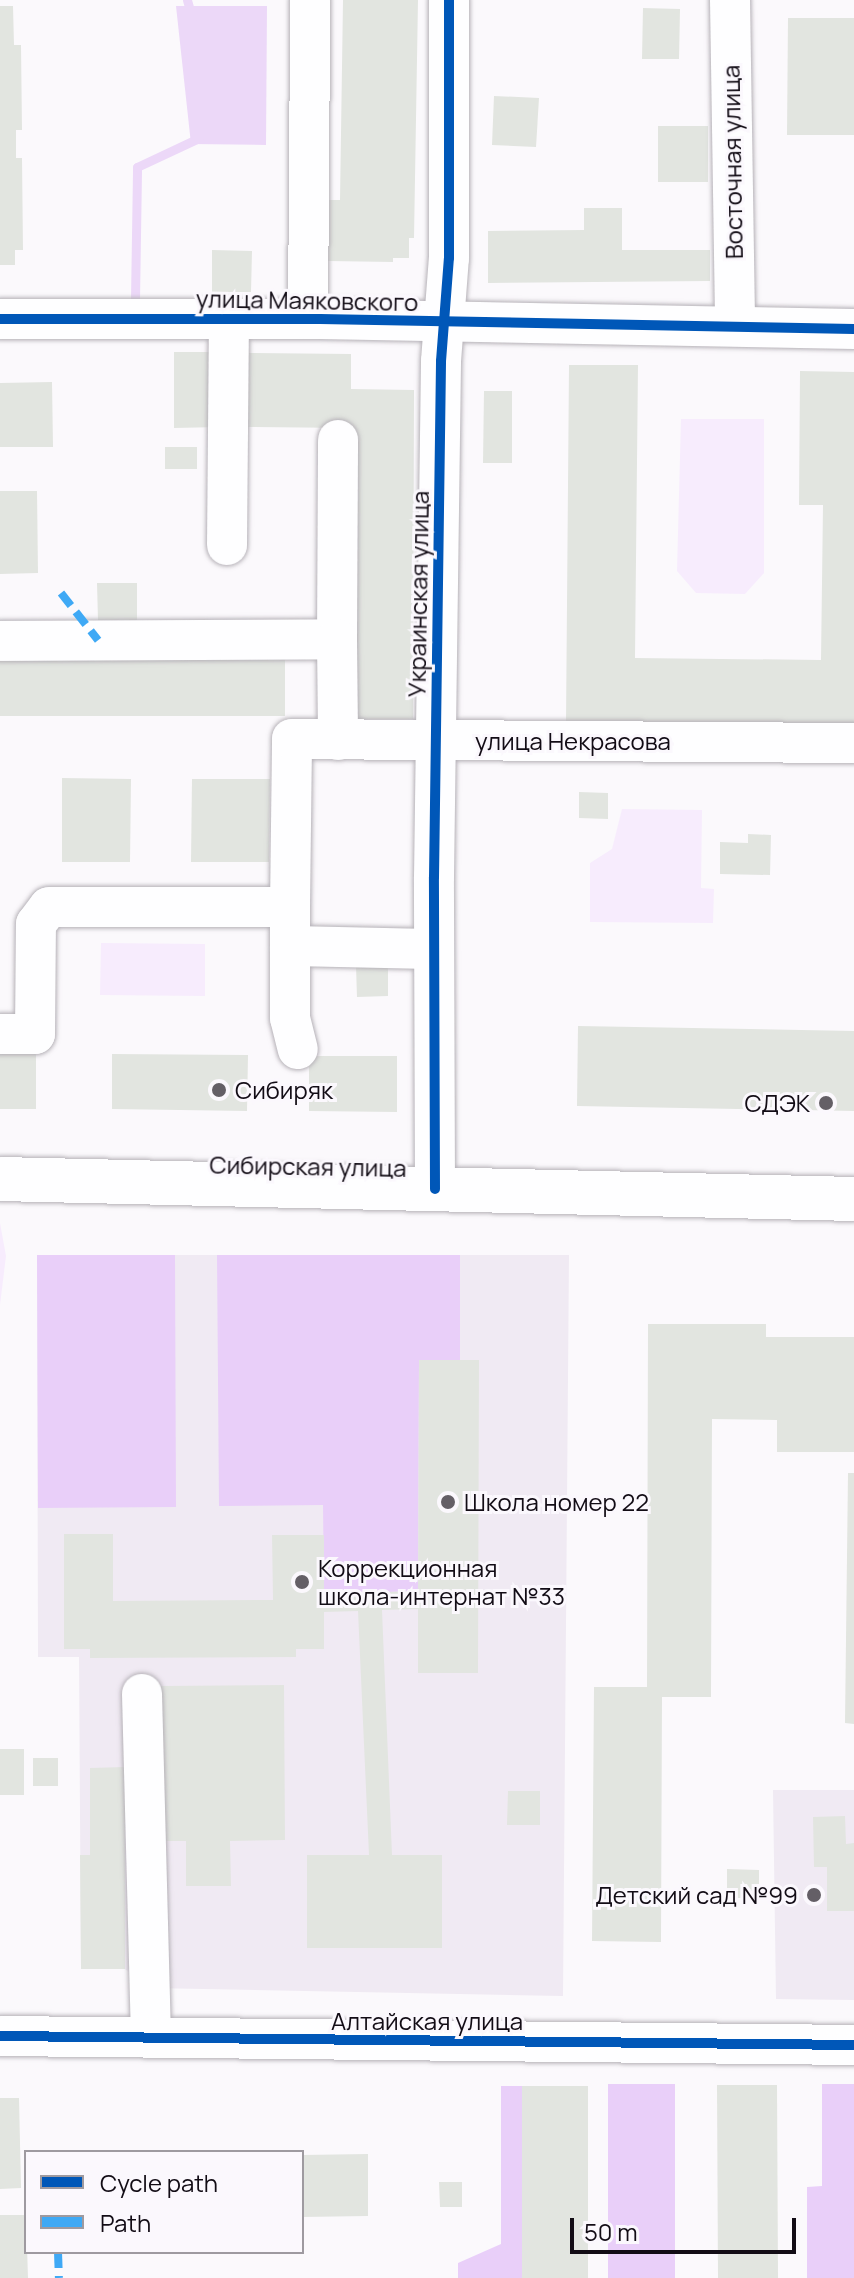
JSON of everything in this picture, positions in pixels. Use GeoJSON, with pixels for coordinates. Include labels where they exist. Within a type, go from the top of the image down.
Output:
{"type":"FeatureCollection","features":[{"type":"Feature","properties":{"kind":"main road","name":"Сибирская улица"},"geometry":{"type":"LineString","coordinates":[[0,1179],[854,1199]]}},
{"type":"Feature","properties":{"kind":"street"},"geometry":{"type":"LineString","coordinates":[[308,319],[310,0]]}},
{"type":"Feature","properties":{"kind":"street","name":"Украинская улица"},"geometry":{"type":"LineString","coordinates":[[435,1189],[433,949],[449,0]]}},
{"type":"Feature","properties":{"kind":"street","name":"Восточная улица"},"geometry":{"type":"LineString","coordinates":[[730,0],[735,325]]}},
{"type":"Feature","properties":{"kind":"street"},"geometry":{"type":"LineString","coordinates":[[227,545],[229,318]]}},
{"type":"Feature","properties":{"kind":"street","name":"улица Маяковского"},"geometry":{"type":"LineString","coordinates":[[0,319],[229,318],[854,329]]}},
{"type":"Feature","properties":{"kind":"street"},"geometry":{"type":"LineString","coordinates":[[338,440],[338,740]]}},
{"type":"Feature","properties":{"kind":"street"},"geometry":{"type":"LineString","coordinates":[[0,641],[337,639]]}},
{"type":"Feature","properties":{"kind":"street","name":"улица Некрасова"},"geometry":{"type":"LineString","coordinates":[[290,926],[292,739],[854,743]]}},
{"type":"Feature","properties":{"kind":"street"},"geometry":{"type":"LineString","coordinates":[[0,1034],[35,1034],[36,924],[49,907],[290,926],[433,949]]}},
{"type":"Feature","properties":{"kind":"street"},"geometry":{"type":"LineString","coordinates":[[290,926],[290,1018],[298,1049]]}},
{"type":"Feature","properties":{"kind":"street"},"geometry":{"type":"LineString","coordinates":[[142,1694],[151,2038]]}},
{"type":"Feature","properties":{"kind":"street","name":"Алтайская улица"},"geometry":{"type":"LineString","coordinates":[[0,2036],[854,2045]]}},
{"type":"Feature","properties":{"kind":"shaded area"},"geometry":{"type":"Polygon","coordinates":[[[176,6],[267,6],[266,145],[191,144],[176,6]]]}},
{"type":"Feature","properties":{"kind":"shaded area"},"geometry":{"type":"Polygon","coordinates":[[[681,419],[764,419],[764,573],[745,594],[696,593],[677,571],[681,419]]]}},
{"type":"Feature","properties":{"kind":"shaded area"},"geometry":{"type":"Polygon","coordinates":[[[622,809],[702,810],[701,888],[714,889],[713,923],[590,922],[590,863],[612,849],[622,809]]]}},
{"type":"Feature","properties":{"kind":"shaded area"},"geometry":{"type":"Polygon","coordinates":[[[101,943],[205,944],[205,996],[100,995],[101,943]]]}},
{"type":"Feature","properties":{"kind":"shaded area"},"geometry":{"type":"Polygon","coordinates":[[[0,1223],[6,1256],[0,1305],[0,1223]]]}},
{"type":"Feature","properties":{"kind":"shaded area","name":"Коррекционная школа-интернат №33"},"geometry":{"type":"Polygon","coordinates":[[[37,1255],[569,1255],[563,1996],[150,1988],[125,1969],[81,1969],[79,1657],[38,1657],[37,1255]]]}},
{"type":"Feature","properties":{"kind":"shaded area"},"geometry":{"type":"Polygon","coordinates":[[[37,1255],[175,1255],[176,1507],[38,1508],[37,1255]]]}},
{"type":"Feature","properties":{"kind":"shaded area"},"geometry":{"type":"Polygon","coordinates":[[[217,1255],[460,1255],[460,1360],[419,1361],[418,1591],[324,1594],[323,1505],[219,1506],[217,1255]]]}},
{"type":"Feature","properties":{"kind":"shaded area","name":"Детский сад №99"},"geometry":{"type":"Polygon","coordinates":[[[773,1790],[854,1790],[854,2000],[776,1999],[773,1790]]]}},
{"type":"Feature","properties":{"kind":"shaded area"},"geometry":{"type":"Polygon","coordinates":[[[608,2084],[675,2084],[675,2278],[608,2278],[608,2084]]]}},
{"type":"Feature","properties":{"kind":"shaded area"},"geometry":{"type":"Polygon","coordinates":[[[822,2084],[854,2084],[854,2278],[807,2278],[807,2187],[822,2186],[822,2084]]]}},
{"type":"Feature","properties":{"kind":"shaded area"},"geometry":{"type":"Polygon","coordinates":[[[501,2086],[522,2086],[522,2278],[458,2278],[458,2263],[501,2244],[501,2086]]]}},
{"type":"Feature","properties":{"kind":"building"},"geometry":{"type":"Polygon","coordinates":[[[343,0],[418,0],[414,238],[409,238],[409,258],[393,258],[393,262],[328,261],[329,200],[340,200],[343,0]]]}},
{"type":"Feature","properties":{"kind":"building"},"geometry":{"type":"Polygon","coordinates":[[[0,6],[13,6],[14,45],[21,45],[22,130],[16,130],[16,158],[22,158],[23,250],[15,250],[15,265],[0,265],[0,6]]]}},
{"type":"Feature","properties":{"kind":"building"},"geometry":{"type":"Polygon","coordinates":[[[643,8],[680,9],[679,59],[642,59],[643,8]]]}},
{"type":"Feature","properties":{"kind":"building"},"geometry":{"type":"Polygon","coordinates":[[[788,18],[854,18],[854,135],[787,135],[788,18]]]}},
{"type":"Feature","properties":{"kind":"building"},"geometry":{"type":"Polygon","coordinates":[[[494,96],[539,98],[536,147],[492,145],[494,96]]]}},
{"type":"Feature","properties":{"kind":"building"},"geometry":{"type":"Polygon","coordinates":[[[658,126],[708,126],[708,182],[658,182],[658,126]]]}},
{"type":"Feature","properties":{"kind":"building"},"geometry":{"type":"Polygon","coordinates":[[[584,208],[622,208],[622,250],[710,250],[710,281],[488,283],[488,231],[584,230],[584,208]]]}},
{"type":"Feature","properties":{"kind":"building"},"geometry":{"type":"Polygon","coordinates":[[[212,250],[252,251],[251,292],[212,292],[212,250]]]}},
{"type":"Feature","properties":{"kind":"building"},"geometry":{"type":"Polygon","coordinates":[[[174,352],[213,352],[220,427],[174,428],[174,352]]]}},
{"type":"Feature","properties":{"kind":"building"},"geometry":{"type":"Polygon","coordinates":[[[248,353],[351,354],[351,389],[414,390],[413,719],[351,719],[350,428],[247,427],[248,353]]]}},
{"type":"Feature","properties":{"kind":"building"},"geometry":{"type":"Polygon","coordinates":[[[569,365],[638,365],[635,658],[821,660],[823,505],[799,505],[800,371],[854,372],[854,725],[566,723],[569,365]]]}},
{"type":"Feature","properties":{"kind":"building"},"geometry":{"type":"Polygon","coordinates":[[[52,382],[53,447],[0,447],[0,383],[52,382]]]}},
{"type":"Feature","properties":{"kind":"building"},"geometry":{"type":"Polygon","coordinates":[[[484,391],[512,391],[512,463],[483,463],[484,391]]]}},
{"type":"Feature","properties":{"kind":"building"},"geometry":{"type":"Polygon","coordinates":[[[165,447],[197,447],[197,469],[165,469],[165,447]]]}},
{"type":"Feature","properties":{"kind":"building"},"geometry":{"type":"Polygon","coordinates":[[[0,491],[37,491],[38,573],[0,574],[0,491]]]}},
{"type":"Feature","properties":{"kind":"building"},"geometry":{"type":"Polygon","coordinates":[[[97,583],[137,583],[137,620],[98,620],[97,583]]]}},
{"type":"Feature","properties":{"kind":"building"},"geometry":{"type":"Polygon","coordinates":[[[0,657],[285,657],[285,716],[0,716],[0,657]]]}},
{"type":"Feature","properties":{"kind":"building"},"geometry":{"type":"Polygon","coordinates":[[[62,778],[131,779],[130,862],[62,862],[62,778]]]}},
{"type":"Feature","properties":{"kind":"building"},"geometry":{"type":"Polygon","coordinates":[[[192,779],[270,779],[269,862],[191,862],[192,779]]]}},
{"type":"Feature","properties":{"kind":"building"},"geometry":{"type":"Polygon","coordinates":[[[579,792],[608,793],[608,819],[579,818],[579,792]]]}},
{"type":"Feature","properties":{"kind":"building"},"geometry":{"type":"Polygon","coordinates":[[[748,834],[771,835],[770,875],[720,874],[720,842],[748,843],[748,834]]]}},
{"type":"Feature","properties":{"kind":"building"},"geometry":{"type":"Polygon","coordinates":[[[356,966],[388,966],[388,996],[357,997],[356,966]]]}},
{"type":"Feature","properties":{"kind":"building"},"geometry":{"type":"Polygon","coordinates":[[[578,1026],[854,1031],[854,1111],[577,1106],[578,1026]]]}},
{"type":"Feature","properties":{"kind":"building"},"geometry":{"type":"Polygon","coordinates":[[[0,1053],[36,1053],[36,1109],[0,1109],[0,1053]]]}},
{"type":"Feature","properties":{"kind":"building"},"geometry":{"type":"Polygon","coordinates":[[[112,1054],[248,1055],[247,1111],[112,1109],[112,1054]]]}},
{"type":"Feature","properties":{"kind":"building"},"geometry":{"type":"Polygon","coordinates":[[[309,1056],[397,1056],[397,1112],[309,1111],[309,1056]]]}},
{"type":"Feature","properties":{"kind":"building"},"geometry":{"type":"Polygon","coordinates":[[[648,1324],[766,1324],[766,1337],[854,1337],[854,1452],[777,1452],[777,1420],[712,1419],[711,1697],[662,1697],[661,1942],[592,1941],[594,1687],[647,1687],[648,1324]]]}},
{"type":"Feature","properties":{"kind":"building"},"geometry":{"type":"Polygon","coordinates":[[[419,1360],[479,1360],[478,1673],[418,1673],[418,1609],[382,1610],[392,1855],[442,1855],[442,1948],[307,1948],[307,1855],[369,1855],[358,1611],[324,1612],[324,1649],[296,1649],[296,1657],[90,1658],[90,1649],[64,1649],[64,1534],[113,1534],[113,1601],[273,1600],[272,1535],[324,1535],[324,1594],[418,1591],[419,1360]]]}},
{"type":"Feature","properties":{"kind":"building"},"geometry":{"type":"Polygon","coordinates":[[[848,1473],[854,1473],[854,1724],[845,1723],[848,1473]]]}},
{"type":"Feature","properties":{"kind":"building"},"geometry":{"type":"Polygon","coordinates":[[[284,1685],[285,1840],[230,1841],[231,1886],[186,1886],[186,1841],[162,1841],[161,1686],[284,1685]]]}},
{"type":"Feature","properties":{"kind":"building"},"geometry":{"type":"Polygon","coordinates":[[[0,1749],[24,1749],[24,1795],[0,1795],[0,1749]]]}},
{"type":"Feature","properties":{"kind":"building"},"geometry":{"type":"Polygon","coordinates":[[[33,1758],[58,1758],[58,1786],[33,1786],[33,1758]]]}},
{"type":"Feature","properties":{"kind":"building"},"geometry":{"type":"Polygon","coordinates":[[[125,1767],[125,1969],[81,1969],[80,1855],[90,1855],[90,1768],[125,1767]]]}},
{"type":"Feature","properties":{"kind":"building"},"geometry":{"type":"Polygon","coordinates":[[[508,1791],[540,1791],[540,1825],[507,1825],[508,1791]]]}},
{"type":"Feature","properties":{"kind":"building"},"geometry":{"type":"Polygon","coordinates":[[[845,1816],[846,1844],[854,1843],[854,1911],[827,1911],[827,1867],[814,1867],[813,1817],[845,1816]]]}},
{"type":"Feature","properties":{"kind":"building"},"geometry":{"type":"Polygon","coordinates":[[[727,1869],[759,1870],[759,1898],[727,1898],[727,1869]]]}},
{"type":"Feature","properties":{"kind":"building"},"geometry":{"type":"Polygon","coordinates":[[[717,2085],[777,2085],[778,2278],[718,2278],[717,2085]]]}},
{"type":"Feature","properties":{"kind":"building"},"geometry":{"type":"Polygon","coordinates":[[[522,2086],[588,2086],[588,2278],[522,2278],[522,2086]]]}},
{"type":"Feature","properties":{"kind":"building"},"geometry":{"type":"Polygon","coordinates":[[[0,2098],[19,2098],[21,2188],[0,2189],[0,2098]]]}},
{"type":"Feature","properties":{"kind":"building"},"geometry":{"type":"Polygon","coordinates":[[[368,2154],[368,2216],[304,2217],[304,2155],[368,2154]]]}},
{"type":"Feature","properties":{"kind":"building"},"geometry":{"type":"Polygon","coordinates":[[[439,2182],[462,2182],[462,2207],[440,2207],[439,2182]]]}},
{"type":"Feature","properties":{"kind":"building"},"geometry":{"type":"Polygon","coordinates":[[[0,2215],[24,2215],[24,2254],[27,2254],[28,2278],[0,2278],[0,2215]]]}},
{"type":"Feature","properties":{"kind":"waterway"},"geometry":{"type":"LineString","coordinates":[[187,0],[192,17]]}},
{"type":"Feature","properties":{"kind":"waterway"},"geometry":{"type":"LineString","coordinates":[[135,299],[137,167],[199,138]]}},
{"type":"Feature","properties":{"kind":"marked path"},"geometry":{"type":"LineString","coordinates":[[61,593],[98,640]]}},
{"type":"Feature","properties":{"kind":"marked path"},"geometry":{"type":"LineString","coordinates":[[58,2254],[59,2278]]}},
{"type":"Feature","properties":{"kind":"cycle path"},"geometry":{"type":"LineString","coordinates":[[435,1189],[434,877],[441,361],[449,258],[449,0]]}},
{"type":"Feature","properties":{"kind":"cycle path"},"geometry":{"type":"LineString","coordinates":[[0,319],[320,319],[854,329]]}},
{"type":"Feature","properties":{"kind":"cycle path"},"geometry":{"type":"LineString","coordinates":[[0,2036],[854,2045]]}},
{"type":"Feature","properties":{"kind":"place","name":"Сибиряк"},"geometry":{"type":"Point","coordinates":[219,1090]}},
{"type":"Feature","properties":{"kind":"place","name":"СДЭК"},"geometry":{"type":"Point","coordinates":[826,1103]}},
{"type":"Feature","properties":{"kind":"place","name":"Школа номер 22"},"geometry":{"type":"Point","coordinates":[448,1502]}},
{"type":"Feature","properties":{"kind":"place","name":"Коррекционная школа-интернат №33"},"geometry":{"type":"Point","coordinates":[302,1582]}},
{"type":"Feature","properties":{"kind":"place","name":"Детский сад №99"},"geometry":{"type":"Point","coordinates":[814,1895]}}]}
